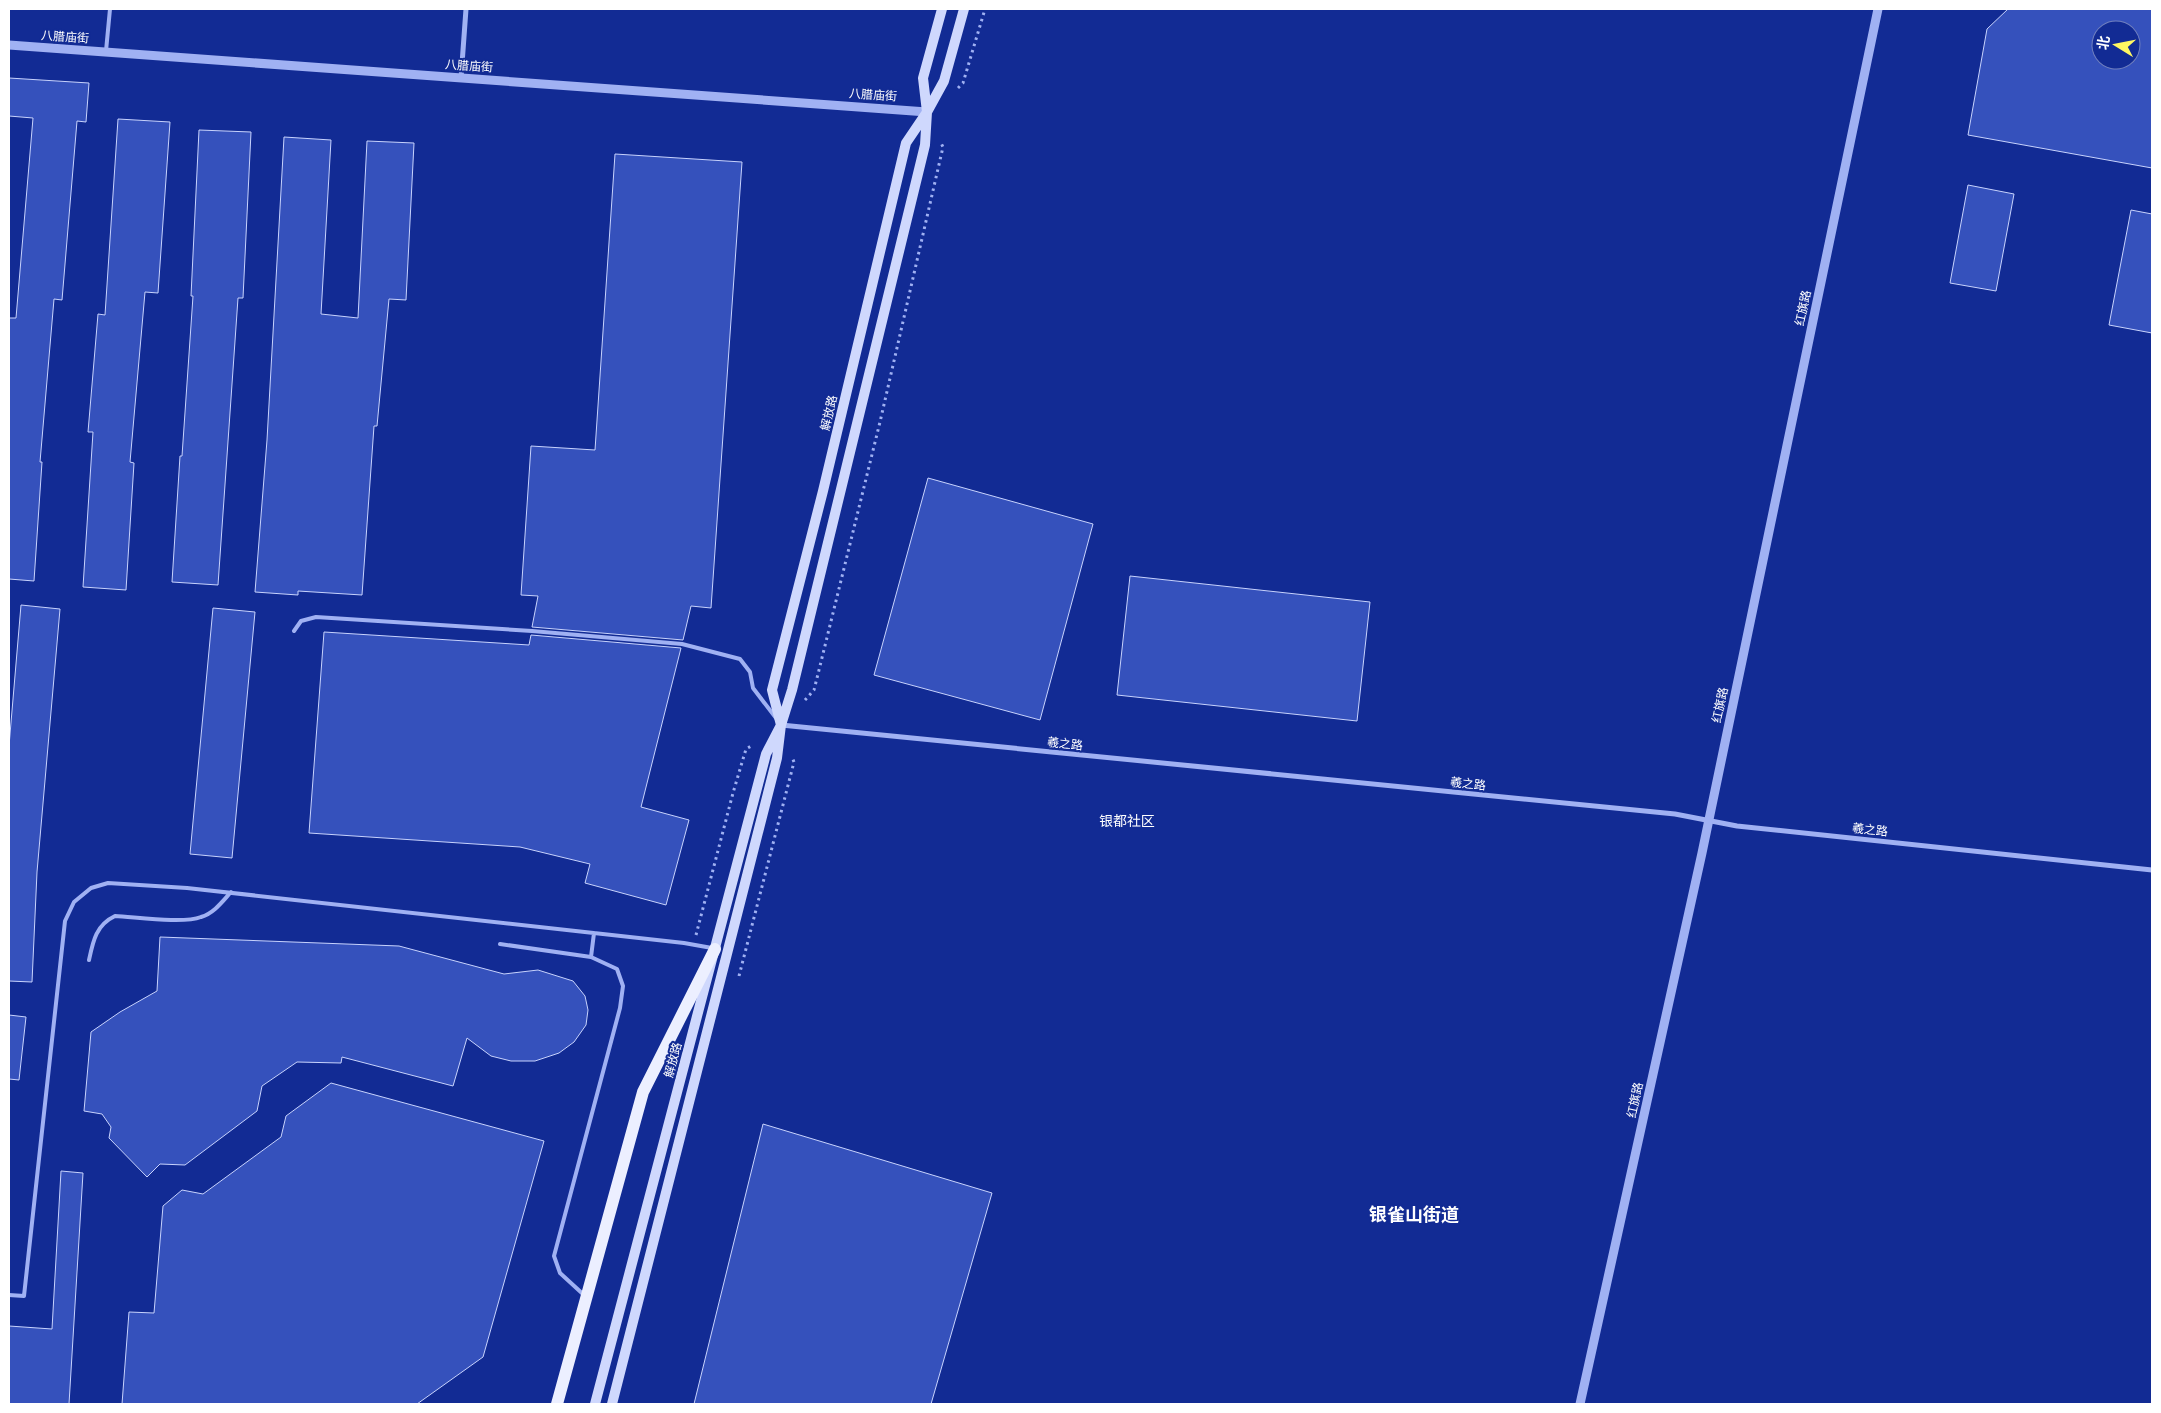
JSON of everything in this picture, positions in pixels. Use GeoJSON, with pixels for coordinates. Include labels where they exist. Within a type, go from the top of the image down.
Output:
{"type":"FeatureCollection","features":[{"type":"Feature","properties":{"kind":"main road","name":"解放路"},"geometry":{"type":"LineString","coordinates":[[596,1404],[766,754],[781,725],[792,690],[925,145],[927,112],[923,78],[942,9]]}},
{"type":"Feature","properties":{"kind":"main road","name":"解放路"},"geometry":{"type":"LineString","coordinates":[[612,1404],[777,758],[781,725],[772,690],[826,481],[906,143],[927,112],[944,81],[964,9]]}},
{"type":"Feature","properties":{"kind":"main road"},"geometry":{"type":"LineString","coordinates":[[557,1404],[643,1092],[715,949]]}},
{"type":"Feature","properties":{"kind":"street"},"geometry":{"type":"LineString","coordinates":[[461,78],[466,9]]}},
{"type":"Feature","properties":{"kind":"street","name":"红旗路"},"geometry":{"type":"LineString","coordinates":[[1580,1404],[1708,822],[1878,9]]}},
{"type":"Feature","properties":{"kind":"street","name":"八腊庙街"},"geometry":{"type":"LineString","coordinates":[[9,45],[927,112]]}},
{"type":"Feature","properties":{"kind":"street","name":"羲之路"},"geometry":{"type":"LineString","coordinates":[[781,725],[1676,814],[1708,822],[2152,870]]}},
{"type":"Feature","properties":{"kind":"lane"},"geometry":{"type":"LineString","coordinates":[[106,52],[110,9]]}},
{"type":"Feature","properties":{"kind":"lane"},"geometry":{"type":"LineString","coordinates":[[294,631],[301,621],[316,617],[532,631],[682,644],[740,659],[750,672],[753,688],[781,725]]}},
{"type":"Feature","properties":{"kind":"lane"},"geometry":{"type":"LineString","coordinates":[[9,1295],[24,1296],[65,921],[74,902],[92,888],[108,882],[231,892],[694,944],[715,949]]}},
{"type":"Feature","properties":{"kind":"lane"},"geometry":{"type":"LineString","coordinates":[[89,960],[98,929],[106,920],[115,916],[179,919],[201,918],[218,907],[231,892]]}},
{"type":"Feature","properties":{"kind":"lane"},"geometry":{"type":"LineString","coordinates":[[591,957],[594,933]]}},
{"type":"Feature","properties":{"kind":"lane"},"geometry":{"type":"LineString","coordinates":[[500,944],[591,957],[618,969],[623,986],[620,1008],[554,1256],[560,1273],[586,1297]]}},
{"type":"Feature","properties":{"kind":"path"},"geometry":{"type":"LineString","coordinates":[[801,704],[814,690],[864,489],[943,147],[939,138]]}},
{"type":"Feature","properties":{"kind":"path"},"geometry":{"type":"LineString","coordinates":[[694,944],[746,749],[781,725]]}},
{"type":"Feature","properties":{"kind":"building"},"geometry":{"type":"Polygon","coordinates":[[[2008,9],[2152,9],[2152,168],[1968,135],[1987,29],[2008,9]]]}},
{"type":"Feature","properties":{"kind":"building"},"geometry":{"type":"Polygon","coordinates":[[[9,78],[89,83],[86,122],[77,121],[62,300],[54,299],[40,462],[42,462],[34,581],[9,579],[9,318],[16,318],[33,118],[9,116],[9,78]]]}},
{"type":"Feature","properties":{"kind":"building"},"geometry":{"type":"Polygon","coordinates":[[[118,119],[170,122],[158,293],[145,292],[130,462],[134,463],[126,590],[83,587],[93,432],[88,432],[98,314],[105,315],[118,119]]]}},
{"type":"Feature","properties":{"kind":"building"},"geometry":{"type":"Polygon","coordinates":[[[199,130],[251,132],[243,298],[238,298],[218,585],[172,582],[193,296],[191,296],[199,130]]]}},
{"type":"Feature","properties":{"kind":"building"},"geometry":{"type":"Polygon","coordinates":[[[284,137],[331,140],[321,314],[358,318],[367,141],[414,143],[406,300],[389,299],[377,426],[374,426],[362,595],[298,591],[298,595],[255,592],[267,440],[284,137]]]}},
{"type":"Feature","properties":{"kind":"building"},"geometry":{"type":"Polygon","coordinates":[[[615,154],[742,162],[711,608],[691,606],[683,640],[532,627],[538,596],[521,595],[531,446],[595,450],[615,154]]]}},
{"type":"Feature","properties":{"kind":"building"},"geometry":{"type":"Polygon","coordinates":[[[1968,185],[2014,194],[1996,291],[1950,283],[1968,185]]]}},
{"type":"Feature","properties":{"kind":"building"},"geometry":{"type":"Polygon","coordinates":[[[2131,210],[2152,214],[2152,333],[2109,325],[2131,210]]]}},
{"type":"Feature","properties":{"kind":"building"},"geometry":{"type":"Polygon","coordinates":[[[928,478],[1093,524],[1040,720],[874,675],[928,478]]]}},
{"type":"Feature","properties":{"kind":"building"},"geometry":{"type":"Polygon","coordinates":[[[1130,576],[1370,602],[1357,721],[1117,695],[1130,576]]]}},
{"type":"Feature","properties":{"kind":"building"},"geometry":{"type":"Polygon","coordinates":[[[21,605],[60,609],[37,872],[32,982],[9,981],[9,746],[21,605]]]}},
{"type":"Feature","properties":{"kind":"building"},"geometry":{"type":"Polygon","coordinates":[[[213,608],[255,612],[232,858],[190,854],[213,608]]]}},
{"type":"Feature","properties":{"kind":"building"},"geometry":{"type":"Polygon","coordinates":[[[324,632],[529,645],[531,635],[681,648],[641,807],[689,820],[666,905],[585,883],[590,864],[520,847],[309,833],[324,632]]]}},
{"type":"Feature","properties":{"kind":"building"},"geometry":{"type":"Polygon","coordinates":[[[160,937],[399,946],[504,974],[538,970],[573,981],[585,996],[588,1010],[586,1025],[574,1042],[559,1053],[535,1061],[511,1061],[491,1056],[467,1038],[453,1086],[342,1057],[341,1063],[297,1062],[262,1086],[257,1111],[185,1165],[160,1164],[147,1177],[109,1138],[111,1127],[102,1114],[84,1111],[91,1032],[120,1012],[157,991],[160,937]]]}},
{"type":"Feature","properties":{"kind":"building"},"geometry":{"type":"Polygon","coordinates":[[[9,1015],[26,1017],[19,1080],[9,1079],[9,1015]]]}},
{"type":"Feature","properties":{"kind":"building"},"geometry":{"type":"Polygon","coordinates":[[[331,1083],[544,1141],[483,1357],[417,1404],[122,1404],[129,1312],[154,1313],[163,1206],[182,1190],[203,1194],[281,1137],[286,1116],[331,1083]]]}},
{"type":"Feature","properties":{"kind":"building"},"geometry":{"type":"Polygon","coordinates":[[[763,1124],[992,1193],[931,1404],[694,1404],[763,1124]]]}},
{"type":"Feature","properties":{"kind":"building"},"geometry":{"type":"Polygon","coordinates":[[[61,1171],[83,1173],[69,1404],[9,1404],[9,1326],[52,1329],[61,1171]]]}},
{"type":"Feature","properties":{"kind":"district","name":"银都社区"},"geometry":{"type":"Point","coordinates":[1127,821]}},
{"type":"Feature","properties":{"kind":"district","name":"银雀山街道"},"geometry":{"type":"Point","coordinates":[1414,1215]}}]}
